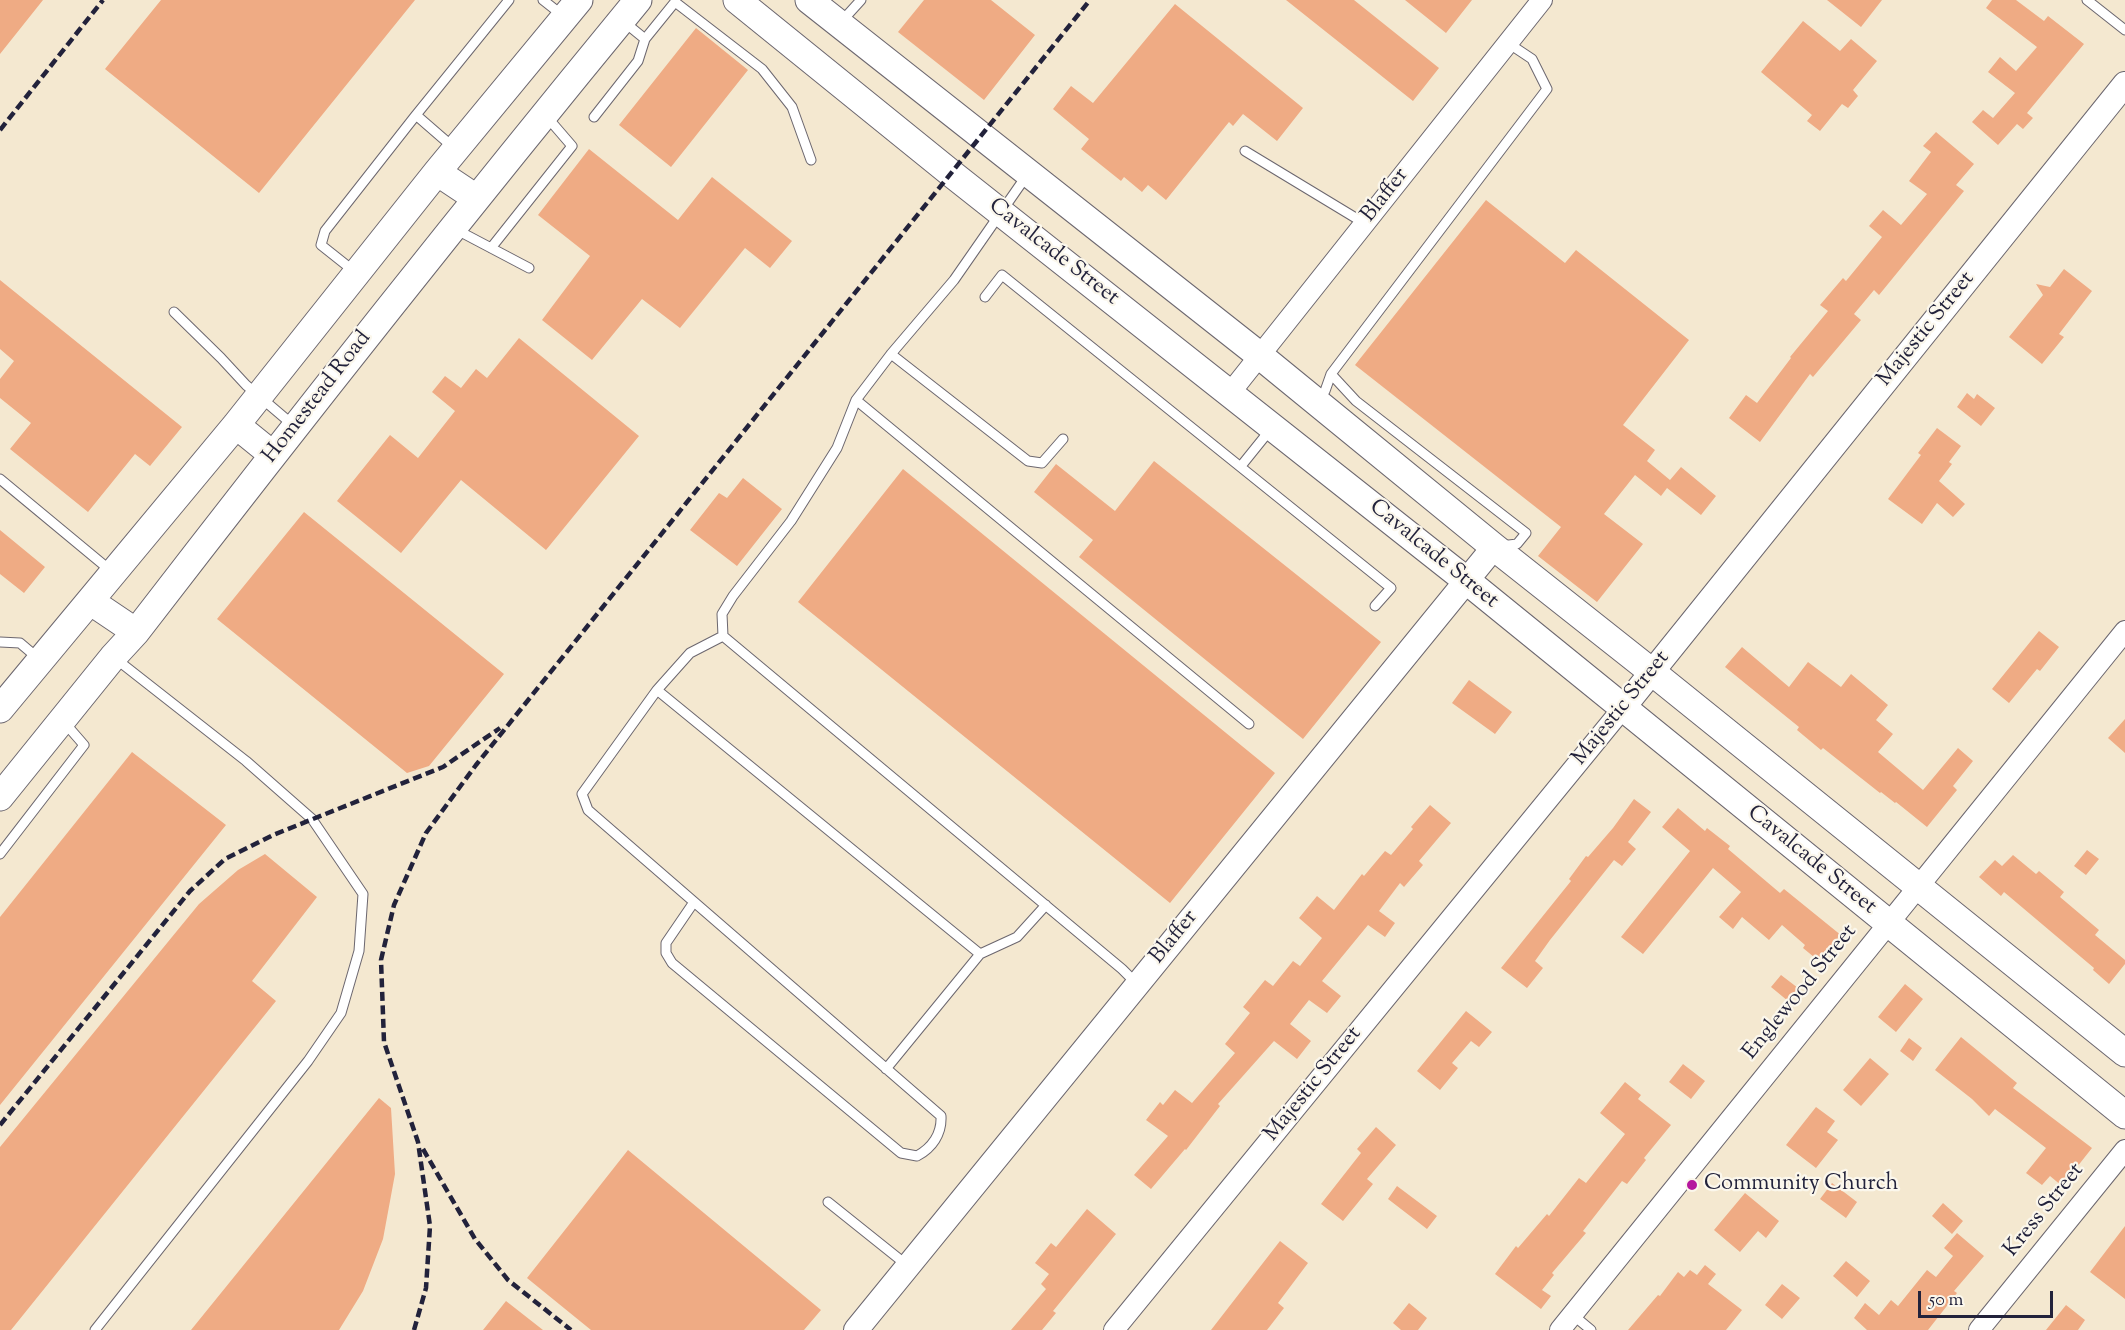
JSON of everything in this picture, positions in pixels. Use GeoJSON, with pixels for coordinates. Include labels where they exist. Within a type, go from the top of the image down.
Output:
{"type":"FeatureCollection","features":[{"type":"Feature","properties":{"kind":"main road","name":"Cavalcade Street"},"geometry":{"type":"LineString","coordinates":[[737,0],[1000,212],[1467,581],[2125,1115]]}},
{"type":"Feature","properties":{"kind":"main road","name":"Cavalcade Street"},"geometry":{"type":"LineString","coordinates":[[809,0],[1259,356],[2125,1053]]}},
{"type":"Feature","properties":{"kind":"main road","name":"Homestead Road"},"geometry":{"type":"LineString","coordinates":[[0,709],[236,425],[437,172],[572,9]]}},
{"type":"Feature","properties":{"kind":"main road","name":"Homestead Road"},"geometry":{"type":"LineString","coordinates":[[0,797],[113,657],[136,632],[273,454],[476,198],[630,10]]}},
{"type":"Feature","properties":{"kind":"main road"},"geometry":{"type":"LineString","coordinates":[[437,172],[476,198]]}},
{"type":"Feature","properties":{"kind":"main road"},"geometry":{"type":"LineString","coordinates":[[236,425],[273,454]]}},
{"type":"Feature","properties":{"kind":"main road"},"geometry":{"type":"LineString","coordinates":[[90,601],[136,632]]}},
{"type":"Feature","properties":{"kind":"street","name":"Blaffer"},"geometry":{"type":"LineString","coordinates":[[1230,393],[1542,0]]}},
{"type":"Feature","properties":{"kind":"street","name":"Majestic Street"},"geometry":{"type":"LineString","coordinates":[[1114,1330],[1623,708],[2125,84]]}},
{"type":"Feature","properties":{"kind":"street","name":"Blaffer"},"geometry":{"type":"LineString","coordinates":[[856,1330],[1494,547]]}},
{"type":"Feature","properties":{"kind":"street","name":"Englewood Street"},"geometry":{"type":"LineString","coordinates":[[1567,1322],[2125,631]]}},
{"type":"Feature","properties":{"kind":"street","name":"Kress Street"},"geometry":{"type":"LineString","coordinates":[[1979,1330],[2125,1150]]}},
{"type":"Feature","properties":{"kind":"lane"},"geometry":{"type":"LineString","coordinates":[[357,274],[321,244],[326,231],[509,0]]}},
{"type":"Feature","properties":{"kind":"lane"},"geometry":{"type":"LineString","coordinates":[[543,0],[572,9]]}},
{"type":"Feature","properties":{"kind":"lane"},"geometry":{"type":"LineString","coordinates":[[840,24],[861,0]]}},
{"type":"Feature","properties":{"kind":"lane"},"geometry":{"type":"LineString","coordinates":[[2087,0],[2125,30]]}},
{"type":"Feature","properties":{"kind":"lane"},"geometry":{"type":"LineString","coordinates":[[594,117],[638,61],[645,39],[675,2],[762,69],[792,107],[811,160]]}},
{"type":"Feature","properties":{"kind":"lane"},"geometry":{"type":"LineString","coordinates":[[630,10],[645,39]]}},
{"type":"Feature","properties":{"kind":"lane"},"geometry":{"type":"LineString","coordinates":[[1317,403],[1325,391],[1331,374],[1548,89],[1532,59],[1508,43]]}},
{"type":"Feature","properties":{"kind":"lane"},"geometry":{"type":"LineString","coordinates":[[492,248],[572,146],[544,114]]}},
{"type":"Feature","properties":{"kind":"lane"},"geometry":{"type":"LineString","coordinates":[[416,115],[456,149]]}},
{"type":"Feature","properties":{"kind":"lane"},"geometry":{"type":"LineString","coordinates":[[1245,151],[1364,223]]}},
{"type":"Feature","properties":{"kind":"lane"},"geometry":{"type":"LineString","coordinates":[[1029,174],[954,280],[891,354],[856,400],[837,448],[790,521],[722,614],[723,636],[1046,905],[1137,984]]}},
{"type":"Feature","properties":{"kind":"lane"},"geometry":{"type":"LineString","coordinates":[[453,228],[529,268]]}},
{"type":"Feature","properties":{"kind":"lane"},"geometry":{"type":"LineString","coordinates":[[985,297],[1002,275],[1391,588],[1375,606]]}},
{"type":"Feature","properties":{"kind":"lane"},"geometry":{"type":"LineString","coordinates":[[174,312],[258,397],[295,427]]}},
{"type":"Feature","properties":{"kind":"lane"},"geometry":{"type":"LineString","coordinates":[[891,354],[1028,461],[1042,463],[1063,439]]}},
{"type":"Feature","properties":{"kind":"lane"},"geometry":{"type":"LineString","coordinates":[[1331,374],[1356,401],[1526,533],[1517,544],[1494,547]]}},
{"type":"Feature","properties":{"kind":"lane"},"geometry":{"type":"LineString","coordinates":[[856,400],[1249,724]]}},
{"type":"Feature","properties":{"kind":"lane"},"geometry":{"type":"LineString","coordinates":[[1241,466],[1272,427]]}},
{"type":"Feature","properties":{"kind":"lane"},"geometry":{"type":"LineString","coordinates":[[0,479],[113,573]]}},
{"type":"Feature","properties":{"kind":"lane"},"geometry":{"type":"LineString","coordinates":[[694,902],[666,943],[666,953],[672,963],[901,1153],[917,1156],[928,1150],[942,1128],[941,1116],[588,810],[582,794],[657,690],[690,653],[723,636]]}},
{"type":"Feature","properties":{"kind":"lane"},"geometry":{"type":"LineString","coordinates":[[0,642],[20,643],[40,660]]}},
{"type":"Feature","properties":{"kind":"lane"},"geometry":{"type":"LineString","coordinates":[[95,1330],[308,1061],[341,1013],[360,951],[363,894],[312,819],[246,761],[113,657]]}},
{"type":"Feature","properties":{"kind":"lane"},"geometry":{"type":"LineString","coordinates":[[657,690],[980,954]]}},
{"type":"Feature","properties":{"kind":"lane"},"geometry":{"type":"LineString","coordinates":[[0,854],[84,745],[62,720]]}},
{"type":"Feature","properties":{"kind":"lane"},"geometry":{"type":"LineString","coordinates":[[886,1069],[980,954],[1017,937],[1046,905]]}},
{"type":"Feature","properties":{"kind":"lane"},"geometry":{"type":"LineString","coordinates":[[828,1202],[908,1266]]}},
{"type":"Feature","properties":{"kind":"lane"},"geometry":{"type":"LineString","coordinates":[[1567,1322],[1591,1330]]}},
{"type":"Feature","properties":{"kind":"building"},"geometry":{"type":"Polygon","coordinates":[[[0,0],[43,0],[0,54],[0,0]]]}},
{"type":"Feature","properties":{"kind":"building"},"geometry":{"type":"Polygon","coordinates":[[[161,0],[415,0],[259,193],[105,69],[161,0]]]}},
{"type":"Feature","properties":{"kind":"building"},"geometry":{"type":"Polygon","coordinates":[[[924,0],[991,0],[1035,35],[984,100],[898,32],[924,0]]]}},
{"type":"Feature","properties":{"kind":"building"},"geometry":{"type":"Polygon","coordinates":[[[1286,0],[1354,0],[1439,68],[1413,101],[1286,0]]]}},
{"type":"Feature","properties":{"kind":"building"},"geometry":{"type":"Polygon","coordinates":[[[1405,0],[1472,0],[1446,33],[1405,0]]]}},
{"type":"Feature","properties":{"kind":"building"},"geometry":{"type":"Polygon","coordinates":[[[1827,0],[1882,0],[1861,27],[1827,0]]]}},
{"type":"Feature","properties":{"kind":"building"},"geometry":{"type":"Polygon","coordinates":[[[1992,0],[2016,0],[2044,21],[2048,16],[2084,44],[2027,113],[2033,118],[2023,129],[2017,124],[1998,145],[1972,122],[1983,110],[1993,118],[2015,93],[1988,72],[2000,57],[2016,71],[2037,47],[1986,8],[1992,0]]]}},
{"type":"Feature","properties":{"kind":"building"},"geometry":{"type":"Polygon","coordinates":[[[1175,4],[1303,108],[1277,141],[1243,114],[1233,126],[1229,122],[1166,200],[1148,185],[1142,192],[1124,177],[1121,181],[1081,149],[1089,139],[1053,109],[1071,86],[1093,103],[1175,4]]]}},
{"type":"Feature","properties":{"kind":"building"},"geometry":{"type":"Polygon","coordinates":[[[1803,21],[1840,51],[1851,39],[1877,61],[1853,90],[1858,96],[1848,108],[1842,104],[1820,131],[1807,121],[1812,115],[1761,72],[1803,21]]]}},
{"type":"Feature","properties":{"kind":"building"},"geometry":{"type":"Polygon","coordinates":[[[696,28],[748,70],[671,167],[619,125],[696,28]]]}},
{"type":"Feature","properties":{"kind":"building"},"geometry":{"type":"Polygon","coordinates":[[[1936,132],[1974,164],[1956,185],[1964,191],[1879,295],[1874,290],[1854,314],[1861,320],[1813,377],[1810,374],[1760,442],[1729,418],[1746,395],[1757,403],[1790,357],[1828,311],[1820,305],[1843,278],[1846,281],[1882,237],[1869,226],[1883,210],[1901,225],[1927,194],[1909,181],[1931,152],[1923,146],[1936,132]]]}},
{"type":"Feature","properties":{"kind":"building"},"geometry":{"type":"Polygon","coordinates":[[[589,149],[678,220],[712,177],[792,241],[770,268],[745,248],[680,328],[642,299],[592,360],[542,320],[590,256],[538,215],[589,149]]]}},
{"type":"Feature","properties":{"kind":"building"},"geometry":{"type":"Polygon","coordinates":[[[1486,200],[1565,263],[1576,250],[1689,340],[1623,425],[1655,450],[1647,461],[1670,480],[1681,467],[1716,496],[1701,515],[1667,488],[1661,496],[1635,475],[1604,514],[1643,544],[1597,602],[1538,556],[1561,527],[1355,365],[1486,200]]]}},
{"type":"Feature","properties":{"kind":"building"},"geometry":{"type":"Polygon","coordinates":[[[2064,269],[2092,291],[2059,334],[2064,337],[2042,364],[2009,337],[2043,295],[2036,284],[2050,287],[2064,269]]]}},
{"type":"Feature","properties":{"kind":"building"},"geometry":{"type":"Polygon","coordinates":[[[0,280],[182,427],[150,466],[135,454],[88,512],[10,449],[31,423],[0,398],[0,379],[14,361],[0,349],[0,280]]]}},
{"type":"Feature","properties":{"kind":"building"},"geometry":{"type":"Polygon","coordinates":[[[519,338],[639,436],[546,550],[461,480],[401,553],[337,501],[390,435],[418,458],[455,411],[432,392],[445,376],[461,388],[476,369],[487,378],[519,338]]]}},
{"type":"Feature","properties":{"kind":"building"},"geometry":{"type":"Polygon","coordinates":[[[1967,393],[1974,399],[1977,394],[1995,408],[1981,426],[1957,407],[1967,393]]]}},
{"type":"Feature","properties":{"kind":"building"},"geometry":{"type":"Polygon","coordinates":[[[1937,428],[1961,446],[1949,462],[1952,464],[1939,481],[1965,504],[1953,517],[1937,503],[1922,524],[1888,499],[1921,455],[1918,453],[1937,428]]]}},
{"type":"Feature","properties":{"kind":"building"},"geometry":{"type":"Polygon","coordinates":[[[1154,461],[1381,642],[1303,739],[1079,557],[1093,540],[1034,492],[1056,464],[1115,511],[1154,461]]]}},
{"type":"Feature","properties":{"kind":"building"},"geometry":{"type":"Polygon","coordinates":[[[903,469],[1275,773],[1170,903],[798,602],[903,469]]]}},
{"type":"Feature","properties":{"kind":"building"},"geometry":{"type":"Polygon","coordinates":[[[743,478],[782,509],[737,566],[690,530],[719,493],[727,498],[743,478]]]}},
{"type":"Feature","properties":{"kind":"building"},"geometry":{"type":"Polygon","coordinates":[[[304,512],[504,674],[429,766],[407,773],[217,619],[304,512]]]}},
{"type":"Feature","properties":{"kind":"building"},"geometry":{"type":"Polygon","coordinates":[[[0,530],[45,567],[24,593],[0,574],[0,530]]]}},
{"type":"Feature","properties":{"kind":"building"},"geometry":{"type":"Polygon","coordinates":[[[2039,631],[2059,647],[2040,671],[2037,669],[2009,703],[1992,689],[2039,631]]]}},
{"type":"Feature","properties":{"kind":"building"},"geometry":{"type":"Polygon","coordinates":[[[1742,647],[1789,687],[1808,662],[1841,687],[1851,674],[1888,705],[1876,720],[1893,734],[1878,752],[1923,790],[1958,748],[1973,761],[1953,786],[1957,790],[1927,827],[1823,748],[1821,750],[1797,730],[1799,727],[1725,667],[1742,647]]]}},
{"type":"Feature","properties":{"kind":"building"},"geometry":{"type":"Polygon","coordinates":[[[1469,680],[1512,712],[1495,734],[1452,703],[1469,680]]]}},
{"type":"Feature","properties":{"kind":"building"},"geometry":{"type":"Polygon","coordinates":[[[2125,719],[2125,753],[2108,738],[2125,719]]]}},
{"type":"Feature","properties":{"kind":"building"},"geometry":{"type":"Polygon","coordinates":[[[132,752],[226,825],[0,1105],[0,917],[132,752]]]}},
{"type":"Feature","properties":{"kind":"building"},"geometry":{"type":"Polygon","coordinates":[[[1634,799],[1651,812],[1628,842],[1636,849],[1622,866],[1614,860],[1550,940],[1535,961],[1543,968],[1527,988],[1501,968],[1571,881],[1569,879],[1586,856],[1588,857],[1613,828],[1634,799]]]}},
{"type":"Feature","properties":{"kind":"building"},"geometry":{"type":"Polygon","coordinates":[[[1430,805],[1451,823],[1419,861],[1423,865],[1404,887],[1400,883],[1379,911],[1395,923],[1385,937],[1368,925],[1322,981],[1341,996],[1327,1013],[1309,1000],[1290,1024],[1311,1041],[1297,1059],[1274,1041],[1218,1104],[1220,1106],[1186,1150],[1151,1189],[1134,1175],[1168,1136],[1146,1120],[1160,1102],[1163,1105],[1175,1090],[1192,1103],[1235,1053],[1225,1044],[1250,1013],[1243,1007],[1265,980],[1273,986],[1293,961],[1300,966],[1322,938],[1299,918],[1317,896],[1334,910],[1362,874],[1364,876],[1385,851],[1391,855],[1430,805]]]}},
{"type":"Feature","properties":{"kind":"building"},"geometry":{"type":"Polygon","coordinates":[[[1678,808],[1705,831],[1707,828],[1730,846],[1728,849],[1780,893],[1784,889],[1842,936],[1820,962],[1803,948],[1805,945],[1782,925],[1769,940],[1742,917],[1733,929],[1719,917],[1741,892],[1713,868],[1643,954],[1621,937],[1690,851],[1662,827],[1678,808]]]}},
{"type":"Feature","properties":{"kind":"building"},"geometry":{"type":"Polygon","coordinates":[[[2087,850],[2099,859],[2086,875],[2074,866],[2087,850]]]}},
{"type":"Feature","properties":{"kind":"building"},"geometry":{"type":"Polygon","coordinates":[[[265,854],[317,897],[252,981],[276,1001],[11,1330],[0,1330],[0,1147],[199,904],[238,870],[265,854]]]}},
{"type":"Feature","properties":{"kind":"building"},"geometry":{"type":"Polygon","coordinates":[[[2013,855],[2036,874],[2039,871],[2064,892],[2060,897],[2099,930],[2095,935],[2125,960],[2125,964],[2109,984],[2093,970],[2094,968],[2004,892],[2001,896],[1979,877],[1995,860],[2002,866],[2013,855]]]}},
{"type":"Feature","properties":{"kind":"building"},"geometry":{"type":"Polygon","coordinates":[[[1781,975],[1798,988],[1788,1001],[1771,987],[1781,975]]]}},
{"type":"Feature","properties":{"kind":"building"},"geometry":{"type":"Polygon","coordinates":[[[1905,984],[1923,999],[1896,1032],[1878,1017],[1905,984]]]}},
{"type":"Feature","properties":{"kind":"building"},"geometry":{"type":"Polygon","coordinates":[[[1466,1011],[1492,1032],[1479,1047],[1471,1041],[1452,1063],[1458,1068],[1440,1090],[1417,1071],[1466,1011]]]}},
{"type":"Feature","properties":{"kind":"building"},"geometry":{"type":"Polygon","coordinates":[[[1961,1037],[2017,1083],[2013,1088],[2092,1148],[2062,1186],[2050,1176],[2042,1185],[2026,1173],[2046,1148],[1995,1109],[1989,1116],[1972,1099],[1935,1070],[1961,1037]]]}},
{"type":"Feature","properties":{"kind":"building"},"geometry":{"type":"Polygon","coordinates":[[[1909,1038],[1922,1048],[1913,1061],[1900,1051],[1909,1038]]]}},
{"type":"Feature","properties":{"kind":"building"},"geometry":{"type":"Polygon","coordinates":[[[1870,1058],[1889,1074],[1861,1106],[1843,1090],[1870,1058]]]}},
{"type":"Feature","properties":{"kind":"building"},"geometry":{"type":"Polygon","coordinates":[[[1683,1064],[1705,1081],[1691,1099],[1669,1082],[1683,1064]]]}},
{"type":"Feature","properties":{"kind":"building"},"geometry":{"type":"Polygon","coordinates":[[[1625,1082],[1641,1095],[1638,1099],[1671,1125],[1644,1158],[1646,1160],[1627,1184],[1622,1181],[1583,1231],[1586,1233],[1552,1273],[1554,1275],[1542,1290],[1551,1296],[1541,1309],[1495,1274],[1516,1246],[1518,1248],[1547,1214],[1549,1216],[1579,1178],[1586,1183],[1625,1134],[1600,1113],[1625,1082]]]}},
{"type":"Feature","properties":{"kind":"building"},"geometry":{"type":"Polygon","coordinates":[[[379,1098],[391,1108],[395,1174],[383,1239],[363,1291],[339,1330],[191,1330],[379,1098]]]}},
{"type":"Feature","properties":{"kind":"building"},"geometry":{"type":"Polygon","coordinates":[[[1816,1107],[1835,1121],[1827,1132],[1838,1140],[1816,1168],[1786,1145],[1816,1107]]]}},
{"type":"Feature","properties":{"kind":"building"},"geometry":{"type":"Polygon","coordinates":[[[1376,1127],[1396,1145],[1367,1179],[1373,1184],[1343,1221],[1321,1204],[1361,1153],[1357,1149],[1376,1127]]]}},
{"type":"Feature","properties":{"kind":"building"},"geometry":{"type":"Polygon","coordinates":[[[628,1150],[821,1310],[804,1330],[591,1330],[527,1278],[628,1150]]]}},
{"type":"Feature","properties":{"kind":"building"},"geometry":{"type":"Polygon","coordinates":[[[1832,1183],[1857,1202],[1846,1218],[1820,1199],[1832,1183]]]}},
{"type":"Feature","properties":{"kind":"building"},"geometry":{"type":"Polygon","coordinates":[[[1397,1186],[1437,1216],[1427,1229],[1388,1199],[1397,1186]]]}},
{"type":"Feature","properties":{"kind":"building"},"geometry":{"type":"Polygon","coordinates":[[[1745,1193],[1779,1221],[1766,1238],[1758,1231],[1740,1252],[1714,1230],[1745,1193]]]}},
{"type":"Feature","properties":{"kind":"building"},"geometry":{"type":"Polygon","coordinates":[[[1943,1203],[1963,1221],[1952,1234],[1932,1216],[1943,1203]]]}},
{"type":"Feature","properties":{"kind":"building"},"geometry":{"type":"Polygon","coordinates":[[[1087,1209],[1116,1234],[1053,1311],[1056,1313],[1042,1330],[1011,1330],[1046,1289],[1041,1284],[1049,1274],[1035,1263],[1051,1243],[1056,1247],[1087,1209]]]}},
{"type":"Feature","properties":{"kind":"building"},"geometry":{"type":"Polygon","coordinates":[[[2125,1226],[2125,1299],[2090,1272],[2125,1226]]]}},
{"type":"Feature","properties":{"kind":"building"},"geometry":{"type":"Polygon","coordinates":[[[1957,1233],[1984,1256],[1954,1291],[1957,1293],[1928,1330],[1867,1330],[1854,1318],[1865,1303],[1879,1315],[1891,1300],[1898,1306],[1927,1270],[1936,1277],[1953,1256],[1944,1248],[1957,1233]]]}},
{"type":"Feature","properties":{"kind":"building"},"geometry":{"type":"Polygon","coordinates":[[[1280,1241],[1308,1263],[1278,1303],[1284,1308],[1267,1330],[1211,1330],[1280,1241]]]}},
{"type":"Feature","properties":{"kind":"building"},"geometry":{"type":"Polygon","coordinates":[[[1846,1261],[1870,1281],[1857,1297],[1833,1276],[1846,1261]]]}},
{"type":"Feature","properties":{"kind":"building"},"geometry":{"type":"Polygon","coordinates":[[[1705,1265],[1716,1274],[1708,1284],[1742,1310],[1726,1330],[1628,1330],[1658,1295],[1660,1296],[1678,1272],[1684,1277],[1690,1270],[1697,1275],[1705,1265]]]}},
{"type":"Feature","properties":{"kind":"building"},"geometry":{"type":"Polygon","coordinates":[[[1782,1284],[1800,1298],[1782,1319],[1765,1305],[1782,1284]]]}},
{"type":"Feature","properties":{"kind":"building"},"geometry":{"type":"Polygon","coordinates":[[[506,1301],[543,1330],[483,1330],[506,1301]]]}},
{"type":"Feature","properties":{"kind":"building"},"geometry":{"type":"Polygon","coordinates":[[[1409,1303],[1427,1318],[1418,1330],[1401,1330],[1393,1323],[1409,1303]]]}},
{"type":"Feature","properties":{"kind":"building"},"geometry":{"type":"Polygon","coordinates":[[[2066,1305],[2085,1320],[2078,1330],[2046,1330],[2066,1305]]]}},
{"type":"Feature","properties":{"kind":"railway"},"geometry":{"type":"LineString","coordinates":[[0,130],[103,0]]}},
{"type":"Feature","properties":{"kind":"railway"},"geometry":{"type":"LineString","coordinates":[[414,1330],[426,1288],[430,1226],[418,1142],[384,1042],[381,960],[394,905],[426,833],[476,765],[1090,0]]}},
{"type":"Feature","properties":{"kind":"railway"},"geometry":{"type":"LineString","coordinates":[[0,1125],[190,891],[225,859],[273,835],[443,767],[500,728]]}},
{"type":"Feature","properties":{"kind":"railway"},"geometry":{"type":"LineString","coordinates":[[423,1149],[475,1239],[508,1280],[571,1330]]}},
{"type":"Feature","properties":{"kind":"place","name":"Community Church"},"geometry":{"type":"Point","coordinates":[1692,1185]}}]}
